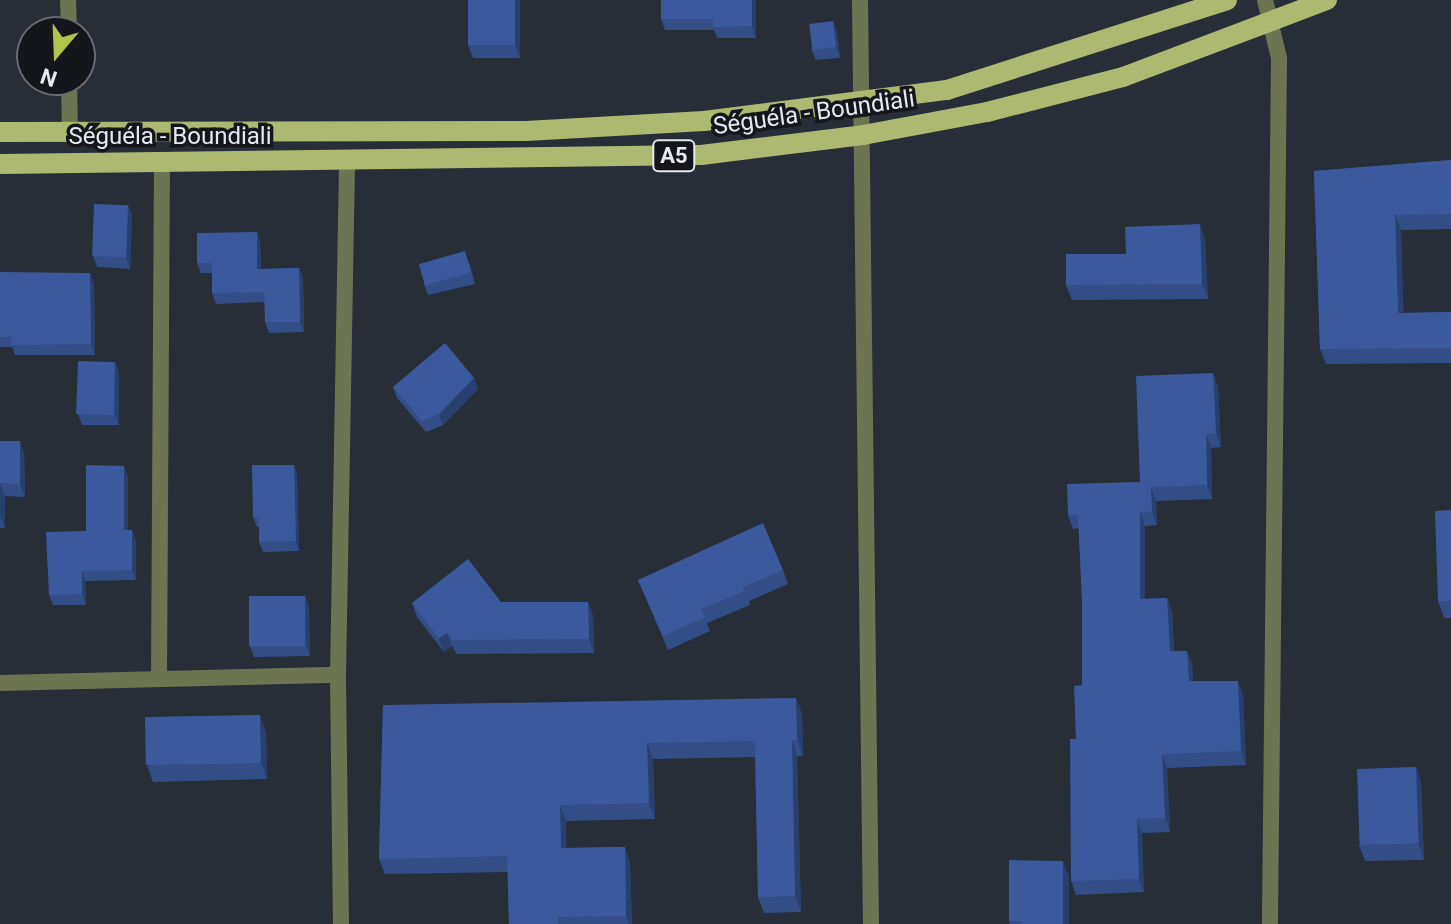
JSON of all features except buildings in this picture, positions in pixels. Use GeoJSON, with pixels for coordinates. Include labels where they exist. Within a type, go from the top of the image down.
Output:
{"type":"FeatureCollection","features":[{"type":"Feature","properties":{"kind":"main road","name":"Séguéla - Boundiali"},"geometry":{"type":"LineString","coordinates":[[0,132],[526,131],[704,121],[863,104],[947,90],[1227,0]]}},
{"type":"Feature","properties":{"kind":"main road","name":"Séguéla - Boundiali"},"geometry":{"type":"LineString","coordinates":[[0,164],[347,162],[701,155],[863,135],[987,112],[1123,77],[1271,25],[1327,0]]}},
{"type":"Feature","properties":{"kind":"street"},"geometry":{"type":"LineString","coordinates":[[860,0],[871,924]]}},
{"type":"Feature","properties":{"kind":"street"},"geometry":{"type":"LineString","coordinates":[[1265,0],[1279,74],[1270,924]]}},
{"type":"Feature","properties":{"kind":"street"},"geometry":{"type":"LineString","coordinates":[[69,96],[70,132]]}},
{"type":"Feature","properties":{"kind":"street"},"geometry":{"type":"LineString","coordinates":[[341,924],[338,675],[347,162]]}},
{"type":"Feature","properties":{"kind":"street"},"geometry":{"type":"LineString","coordinates":[[159,679],[162,164]]}},
{"type":"Feature","properties":{"kind":"street"},"geometry":{"type":"LineString","coordinates":[[0,683],[338,675]]}}]}
